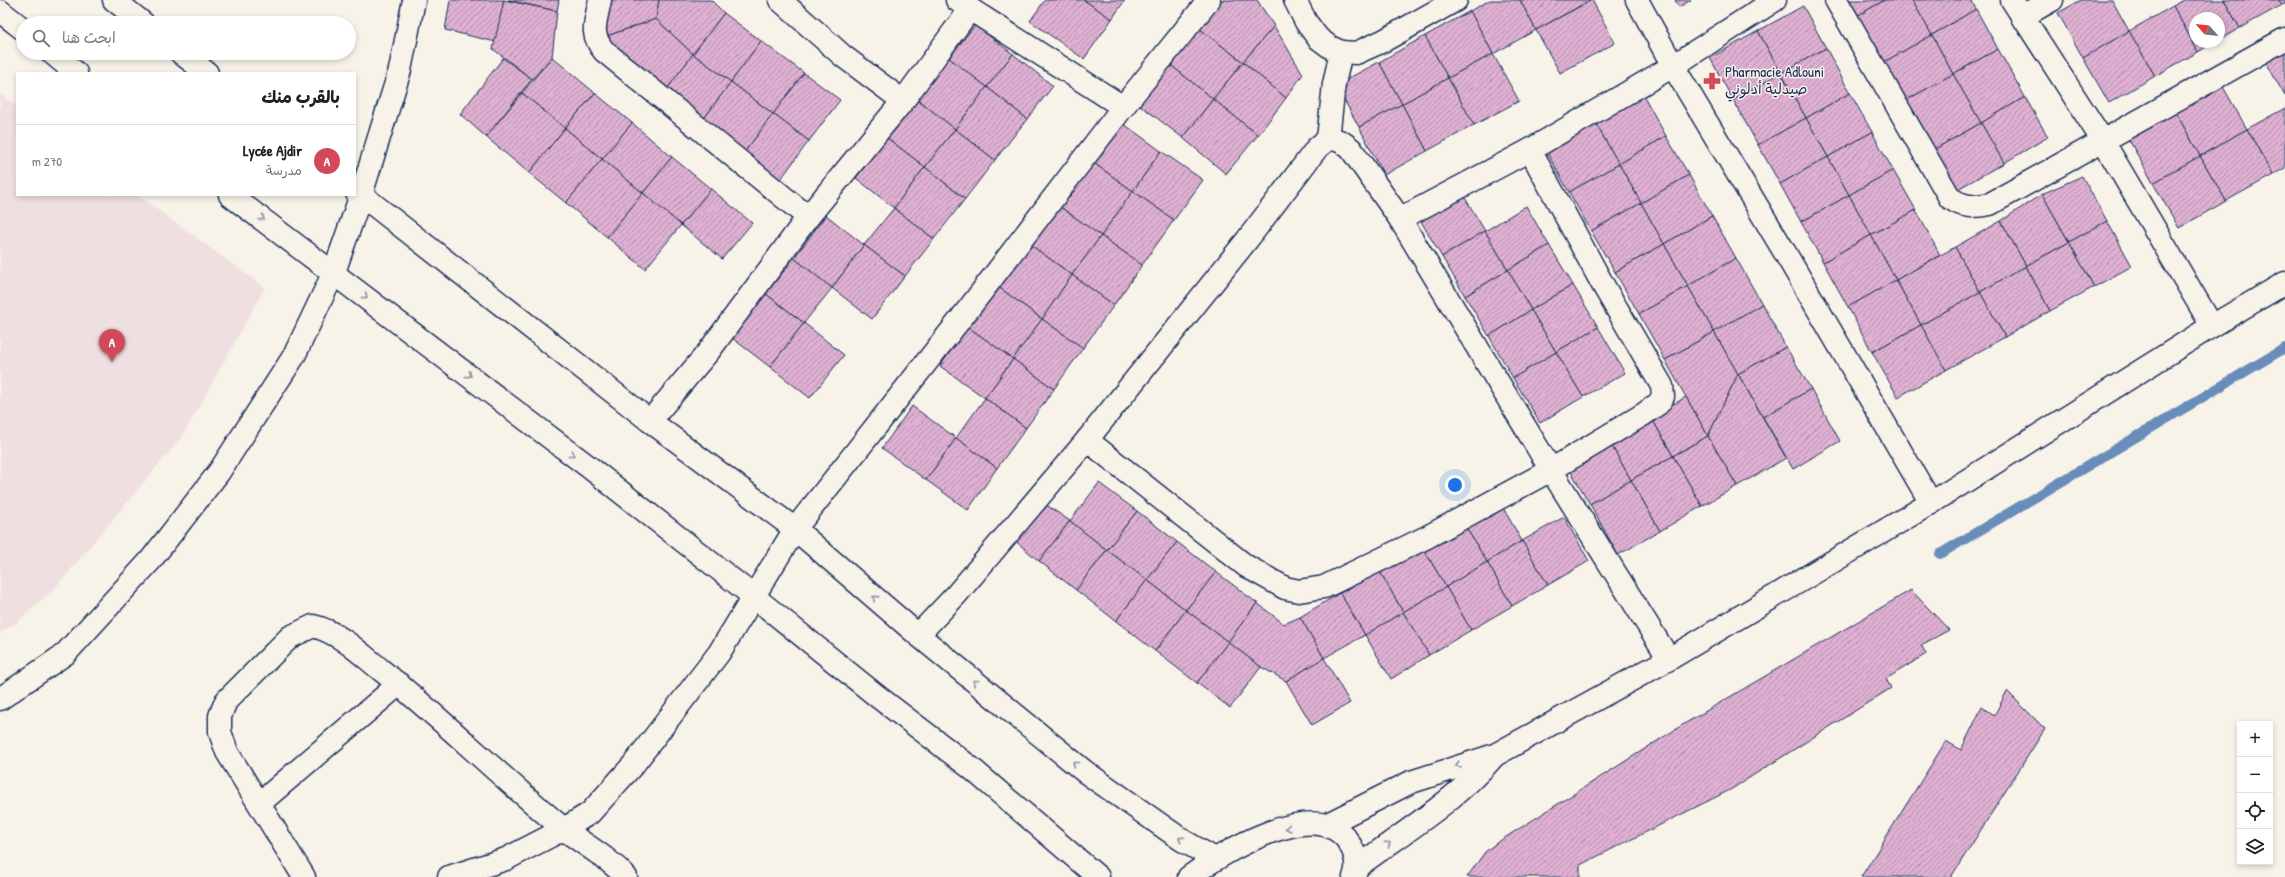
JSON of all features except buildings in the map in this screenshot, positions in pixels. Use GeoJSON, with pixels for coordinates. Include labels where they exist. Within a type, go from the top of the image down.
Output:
{"type":"FeatureCollection","features":[{"type":"Feature","properties":{"kind":"street"},"geometry":{"type":"LineString","coordinates":[[114,0],[134,16]]}},
{"type":"Feature","properties":{"kind":"street"},"geometry":{"type":"LineString","coordinates":[[0,700],[65,654],[150,561],[219,472],[294,356],[334,272],[358,192],[400,70],[414,0]]}},
{"type":"Feature","properties":{"kind":"street"},"geometry":{"type":"LineString","coordinates":[[600,0],[594,32],[596,41],[604,51],[808,217]]}},
{"type":"Feature","properties":{"kind":"street"},"geometry":{"type":"LineString","coordinates":[[780,0],[843,56],[903,100]]}},
{"type":"Feature","properties":{"kind":"street"},"geometry":{"type":"LineString","coordinates":[[448,877],[506,859],[564,829],[590,813],[655,738],[719,653],[795,529],[965,313],[1123,107],[1209,0]]}},
{"type":"Feature","properties":{"kind":"street"},"geometry":{"type":"LineString","coordinates":[[1295,0],[1306,22],[1318,38],[1330,47],[1341,52],[1356,53],[1383,41],[1456,0]]}},
{"type":"Feature","properties":{"kind":"street"},"geometry":{"type":"LineString","coordinates":[[1637,0],[1673,66],[1784,251],[1931,503]]}},
{"type":"Feature","properties":{"kind":"street"},"geometry":{"type":"LineString","coordinates":[[1400,219],[1530,150],[1673,66],[1774,0]]}},
{"type":"Feature","properties":{"kind":"street"},"geometry":{"type":"LineString","coordinates":[[1836,0],[1948,193],[1960,205],[1974,207],[1990,204],[2285,39]]}},
{"type":"Feature","properties":{"kind":"street"},"geometry":{"type":"LineString","coordinates":[[2052,0],[2017,8],[2103,141],[2212,326]]}},
{"type":"Feature","properties":{"kind":"street"},"geometry":{"type":"LineString","coordinates":[[650,421],[709,351],[808,217],[903,100],[963,4],[1123,107]]}},
{"type":"Feature","properties":{"kind":"street"},"geometry":{"type":"LineString","coordinates":[[0,11],[16,24]]}},
{"type":"Feature","properties":{"kind":"street"},"geometry":{"type":"LineString","coordinates":[[918,635],[956,595],[1087,440],[1247,240],[1305,163],[1328,139],[1334,84],[1341,52]]}},
{"type":"Feature","properties":{"kind":"street"},"geometry":{"type":"LineString","coordinates":[[60,60],[75,72]]}},
{"type":"Feature","properties":{"kind":"street"},"geometry":{"type":"LineString","coordinates":[[190,60],[206,72]]}},
{"type":"Feature","properties":{"kind":"street"},"geometry":{"type":"LineString","coordinates":[[1328,139],[1343,142],[1351,149],[1400,219],[1551,470],[1669,659]]}},
{"type":"Feature","properties":{"kind":"street"},"geometry":{"type":"LineString","coordinates":[[1087,440],[1246,566],[1285,588],[1299,591],[1324,587],[1427,537],[1551,470],[1644,414],[1658,404],[1663,397],[1662,386],[1603,285],[1530,150]]}},
{"type":"Feature","properties":{"kind":"street"},"geometry":{"type":"LineString","coordinates":[[358,192],[650,421],[795,529],[918,635],[1084,771],[1182,840],[1215,859]]}},
{"type":"Feature","properties":{"kind":"street"},"geometry":{"type":"LineString","coordinates":[[231,196],[334,272],[753,596],[877,696],[971,768],[1098,877]]}},
{"type":"Feature","properties":{"kind":"street"},"geometry":{"type":"LineString","coordinates":[[1326,826],[1411,782],[1495,755],[1669,659],[1931,503],[2212,326],[2285,283]]}},
{"type":"Feature","properties":{"kind":"street"},"geometry":{"type":"LineString","coordinates":[[304,877],[260,803],[227,752],[220,732],[220,716],[226,701],[290,637],[313,626],[321,628],[345,642],[399,684],[564,829],[598,853],[626,877]]}},
{"type":"Feature","properties":{"kind":"street"},"geometry":{"type":"LineString","coordinates":[[260,803],[399,684]]}},
{"type":"Feature","properties":{"kind":"street"},"geometry":{"type":"LineString","coordinates":[[1356,874],[1456,794],[1479,774],[1495,755]]}},
{"type":"Feature","properties":{"kind":"street"},"geometry":{"type":"LineString","coordinates":[[1189,877],[1242,843],[1261,835],[1309,824],[1336,829],[1346,838],[1353,849],[1356,874]]}},
{"type":"Feature","properties":{"kind":"shaded area"},"geometry":{"type":"Polygon","coordinates":[[[0,94],[16,106],[16,196],[139,196],[265,288],[182,437],[55,588],[16,623],[0,633],[0,94]]]}},
{"type":"Feature","properties":{"kind":"waterway"},"geometry":{"type":"LineString","coordinates":[[1940,554],[2285,348]]}},
{"type":"Feature","properties":{"kind":"place","name":"Pharmacie Adlouni صيدلية أدلوني"},"geometry":{"type":"Point","coordinates":[1712,81]}},
{"type":"Feature","properties":{"kind":"place","name":"Lycée Ajdir"},"geometry":{"type":"Point","coordinates":[112,362]}}]}
